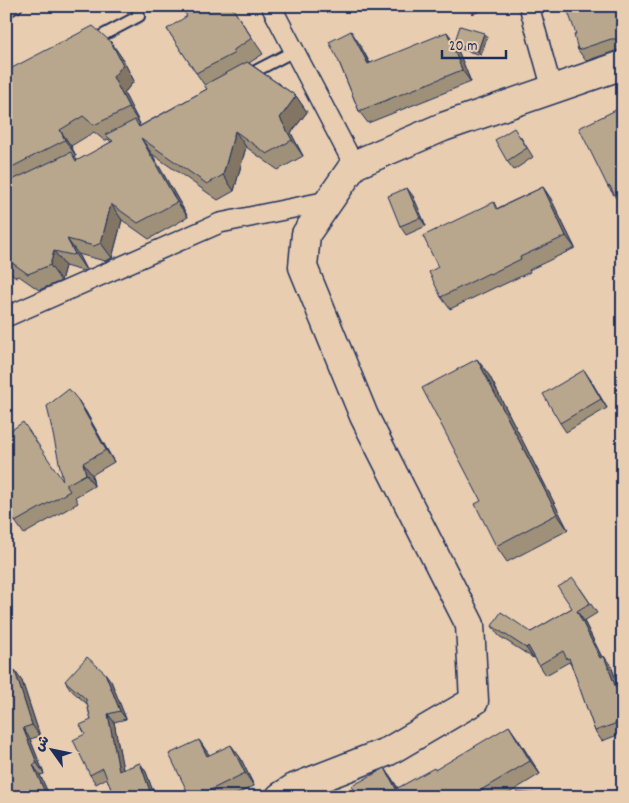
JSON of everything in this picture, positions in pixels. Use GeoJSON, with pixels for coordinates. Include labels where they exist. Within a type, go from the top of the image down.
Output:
{"type":"FeatureCollection","features":[{"type":"Feature","properties":{"kind":"street"},"geometry":{"type":"LineString","coordinates":[[270,6],[354,165]]}},
{"type":"Feature","properties":{"kind":"street"},"geometry":{"type":"LineString","coordinates":[[529,6],[552,89]]}},
{"type":"Feature","properties":{"kind":"street"},"geometry":{"type":"LineString","coordinates":[[280,797],[294,788],[389,752],[474,701],[470,625],[364,416],[303,267],[306,234],[354,165],[443,127],[623,65]]}},
{"type":"Feature","properties":{"kind":"street"},"geometry":{"type":"LineString","coordinates":[[6,317],[220,223],[328,202]]}},
{"type":"Feature","properties":{"kind":"lane"},"geometry":{"type":"LineString","coordinates":[[6,12],[16,6]]}},
{"type":"Feature","properties":{"kind":"lane"},"geometry":{"type":"LineString","coordinates":[[86,44],[139,16],[138,6]]}},
{"type":"Feature","properties":{"kind":"lane"},"geometry":{"type":"LineString","coordinates":[[243,78],[294,51]]}},
{"type":"Feature","properties":{"kind":"building"},"geometry":{"type":"Polygon","coordinates":[[[180,6],[231,6],[252,38],[232,51],[235,53],[196,73],[167,29],[187,16],[180,6]]]}},
{"type":"Feature","properties":{"kind":"building"},"geometry":{"type":"Polygon","coordinates":[[[566,6],[623,6],[623,42],[619,39],[611,39],[578,50],[574,35],[576,34],[566,6]]]}},
{"type":"Feature","properties":{"kind":"building"},"geometry":{"type":"Polygon","coordinates":[[[93,26],[111,42],[123,65],[113,77],[129,108],[94,125],[83,116],[60,130],[65,140],[6,170],[6,71],[93,26]]]}},
{"type":"Feature","properties":{"kind":"building"},"geometry":{"type":"Polygon","coordinates":[[[460,26],[484,33],[478,51],[454,44],[460,26]]]}},
{"type":"Feature","properties":{"kind":"building"},"geometry":{"type":"Polygon","coordinates":[[[351,31],[368,64],[447,32],[462,70],[359,111],[329,42],[351,31]]]}},
{"type":"Feature","properties":{"kind":"building"},"geometry":{"type":"Polygon","coordinates":[[[247,62],[296,96],[280,118],[292,140],[267,154],[235,131],[223,175],[207,184],[141,138],[177,202],[138,223],[111,204],[101,243],[94,246],[67,239],[75,254],[54,251],[50,265],[28,274],[8,260],[6,261],[6,183],[71,152],[76,161],[113,141],[105,135],[135,120],[139,127],[207,89],[204,85],[247,62]]]}},
{"type":"Feature","properties":{"kind":"building"},"geometry":{"type":"Polygon","coordinates":[[[620,108],[623,114],[622,210],[610,186],[608,187],[579,128],[620,108]]]}},
{"type":"Feature","properties":{"kind":"building"},"geometry":{"type":"Polygon","coordinates":[[[514,128],[527,148],[507,161],[495,140],[514,128]]]}},
{"type":"Feature","properties":{"kind":"building"},"geometry":{"type":"Polygon","coordinates":[[[543,187],[566,236],[441,297],[429,272],[438,267],[423,236],[494,202],[497,209],[543,187]]]}},
{"type":"Feature","properties":{"kind":"building"},"geometry":{"type":"Polygon","coordinates":[[[407,188],[420,218],[400,226],[388,196],[407,188]]]}},
{"type":"Feature","properties":{"kind":"building"},"geometry":{"type":"Polygon","coordinates":[[[477,359],[557,514],[496,546],[475,504],[481,501],[422,388],[477,359]]]}},
{"type":"Feature","properties":{"kind":"building"},"geometry":{"type":"Polygon","coordinates":[[[584,370],[601,399],[560,423],[543,394],[584,370]]]}},
{"type":"Feature","properties":{"kind":"building"},"geometry":{"type":"Polygon","coordinates":[[[69,389],[78,400],[106,450],[83,463],[86,474],[66,485],[70,491],[15,522],[8,508],[6,509],[6,434],[23,422],[63,481],[47,406],[69,389]]]}},
{"type":"Feature","properties":{"kind":"building"},"geometry":{"type":"Polygon","coordinates":[[[573,578],[590,603],[577,611],[600,658],[604,656],[623,707],[623,721],[595,731],[569,658],[567,659],[563,651],[539,665],[528,646],[526,648],[492,626],[501,612],[531,632],[572,608],[558,587],[573,578]]]}},
{"type":"Feature","properties":{"kind":"building"},"geometry":{"type":"Polygon","coordinates":[[[87,657],[105,673],[120,711],[108,714],[119,771],[140,763],[151,794],[144,797],[114,797],[103,768],[90,775],[73,740],[85,734],[80,725],[91,720],[86,699],[65,681],[87,657]]]}},
{"type":"Feature","properties":{"kind":"building"},"geometry":{"type":"Polygon","coordinates":[[[15,671],[32,725],[23,728],[37,763],[33,765],[47,797],[6,797],[6,674],[15,671]]]}},
{"type":"Feature","properties":{"kind":"building"},"geometry":{"type":"Polygon","coordinates":[[[509,726],[530,761],[481,790],[484,790],[473,797],[358,797],[352,786],[385,768],[396,789],[434,768],[435,770],[509,726]]]}},
{"type":"Feature","properties":{"kind":"building"},"geometry":{"type":"Polygon","coordinates":[[[199,740],[207,756],[231,745],[245,773],[196,797],[190,797],[169,754],[199,740]]]}},
{"type":"Feature","properties":{"kind":"building"},"geometry":{"type":"Polygon","coordinates":[[[305,791],[310,797],[299,797],[305,791]]]}},
{"type":"Feature","properties":{"kind":"building"},"geometry":{"type":"Polygon","coordinates":[[[516,792],[570,797],[521,797],[516,792]]]}}]}
